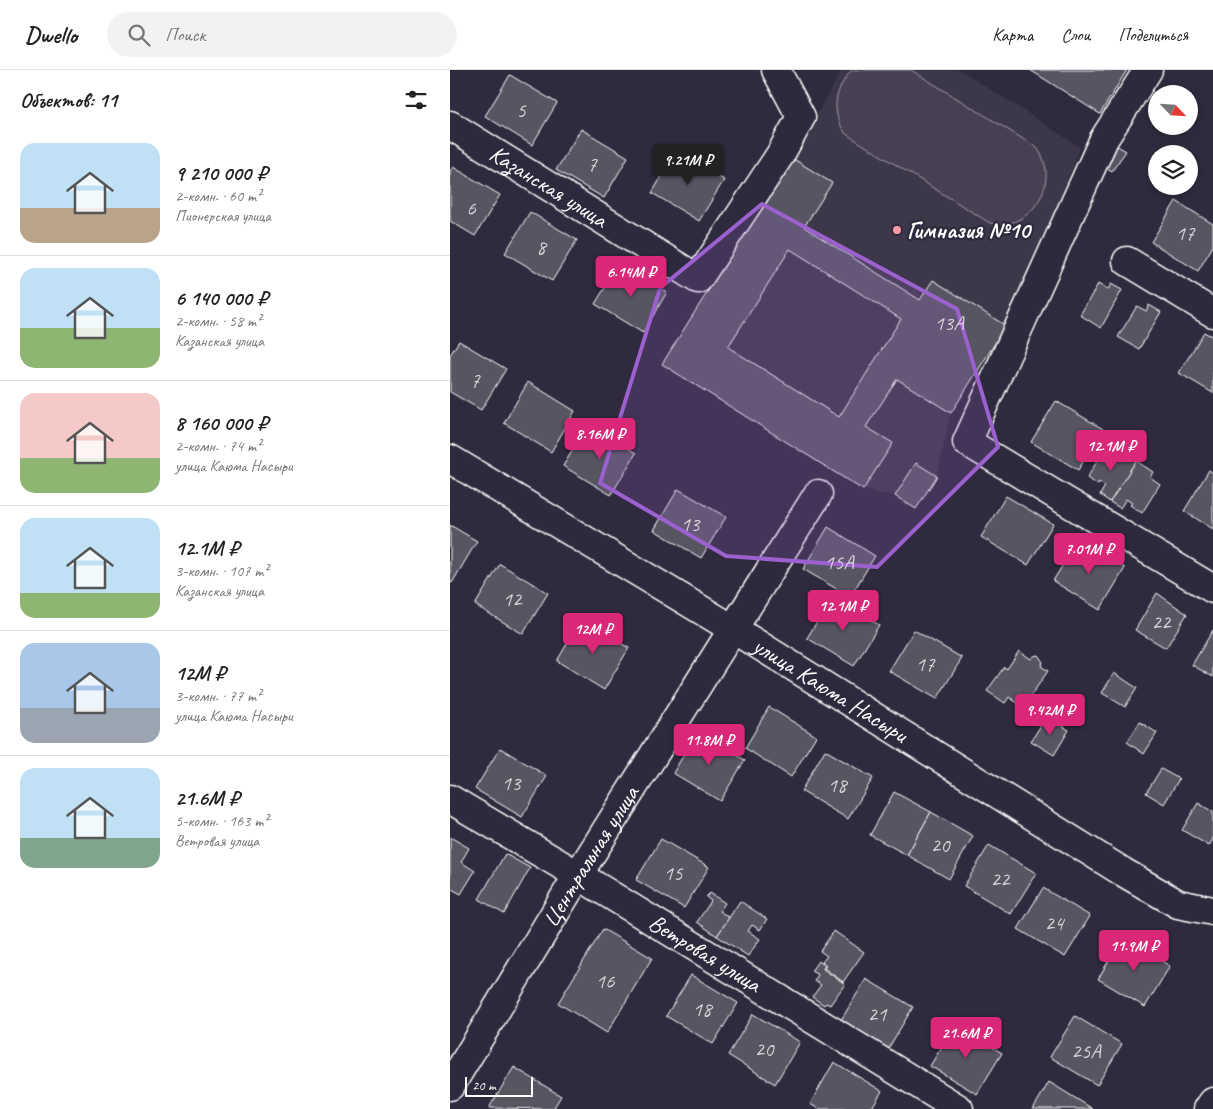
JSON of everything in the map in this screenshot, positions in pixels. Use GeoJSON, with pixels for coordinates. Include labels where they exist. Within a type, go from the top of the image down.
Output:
{"type":"FeatureCollection","features":[{"type":"Feature","properties":{"kind":"street","name":"Казанская улица"},"geometry":{"type":"LineString","coordinates":[[450,125],[698,279],[780,155],[802,117],[776,70]]}},
{"type":"Feature","properties":{"kind":"street"},"geometry":{"type":"LineString","coordinates":[[1148,70],[1104,139],[967,442],[1213,589]]}},
{"type":"Feature","properties":{"kind":"street"},"geometry":{"type":"LineString","coordinates":[[1127,261],[1213,313]]}},
{"type":"Feature","properties":{"kind":"street","name":"улица Каюма Насыри"},"geometry":{"type":"LineString","coordinates":[[450,459],[733,629],[1123,872],[1178,904],[1213,912]]}},
{"type":"Feature","properties":{"kind":"street","name":"Центральная улица"},"geometry":{"type":"LineString","coordinates":[[450,1086],[578,875],[818,494]]}},
{"type":"Feature","properties":{"kind":"street","name":"Ветровая улица"},"geometry":{"type":"LineString","coordinates":[[450,799],[578,875],[959,1109]]}},
{"type":"Feature","properties":{"kind":"street"},"geometry":{"type":"LineString","coordinates":[[1208,1109],[1213,1102]]}},
{"type":"Feature","properties":{"kind":"highlighted area"},"geometry":{"type":"Polygon","coordinates":[[[762,204],[957,309],[998,447],[877,567],[726,556],[600,483],[660,288],[762,204]]]}},
{"type":"Feature","properties":{"kind":"shaded area","name":"Гимназия №10"},"geometry":{"type":"Polygon","coordinates":[[[842,70],[960,70],[1080,147],[1021,302],[951,413],[937,476],[916,509],[895,496],[863,490],[662,364],[792,158],[842,70]]]}},
{"type":"Feature","properties":{"kind":"shaded area"},"geometry":{"type":"Polygon","coordinates":[[[852,70],[911,70],[1036,147],[1043,158],[1046,182],[1036,204],[1018,220],[1004,224],[990,223],[846,134],[838,118],[836,101],[841,85],[852,70]]]}},
{"type":"Feature","properties":{"kind":"building"},"geometry":{"type":"Polygon","coordinates":[[[1030,70],[1127,70],[1100,114],[1030,70]]]}},
{"type":"Feature","properties":{"kind":"building"},"geometry":{"type":"Polygon","coordinates":[[[510,75],[557,103],[532,145],[485,116],[510,75]]]}},
{"type":"Feature","properties":{"kind":"building"},"geometry":{"type":"Polygon","coordinates":[[[581,129],[628,157],[604,198],[556,170],[581,129]]]}},
{"type":"Feature","properties":{"kind":"building"},"geometry":{"type":"Polygon","coordinates":[[[1114,144],[1126,151],[1112,171],[1101,164],[1114,144]]]}},
{"type":"Feature","properties":{"kind":"building"},"geometry":{"type":"Polygon","coordinates":[[[676,152],[724,180],[699,221],[652,193],[676,152]]]}},
{"type":"Feature","properties":{"kind":"building"},"geometry":{"type":"Polygon","coordinates":[[[792,158],[832,183],[804,227],[920,300],[933,280],[1006,326],[951,413],[897,379],[866,427],[893,443],[863,490],[662,364],[792,158]],[[790,249],[728,347],[839,417],[901,319],[790,249]]]}},
{"type":"Feature","properties":{"kind":"building"},"geometry":{"type":"Polygon","coordinates":[[[453,167],[500,195],[475,236],[450,221],[450,171],[453,167]]]}},
{"type":"Feature","properties":{"kind":"building"},"geometry":{"type":"Polygon","coordinates":[[[1176,201],[1213,224],[1213,246],[1198,271],[1151,242],[1176,201]]]}},
{"type":"Feature","properties":{"kind":"building"},"geometry":{"type":"Polygon","coordinates":[[[530,212],[577,240],[552,281],[505,253],[530,212]]]}},
{"type":"Feature","properties":{"kind":"building"},"geometry":{"type":"Polygon","coordinates":[[[620,263],[667,292],[643,333],[595,304],[620,263]]]}},
{"type":"Feature","properties":{"kind":"building"},"geometry":{"type":"Polygon","coordinates":[[[1098,284],[1108,290],[1111,284],[1122,290],[1101,328],[1080,315],[1098,284]]]}},
{"type":"Feature","properties":{"kind":"building"},"geometry":{"type":"Polygon","coordinates":[[[1149,305],[1161,312],[1139,349],[1118,337],[1137,306],[1146,311],[1149,305]]]}},
{"type":"Feature","properties":{"kind":"building"},"geometry":{"type":"Polygon","coordinates":[[[1204,332],[1213,337],[1213,393],[1179,373],[1204,332]]]}},
{"type":"Feature","properties":{"kind":"building"},"geometry":{"type":"Polygon","coordinates":[[[459,341],[506,369],[481,410],[450,392],[450,355],[459,341]]]}},
{"type":"Feature","properties":{"kind":"building"},"geometry":{"type":"Polygon","coordinates":[[[528,382],[575,411],[551,452],[504,423],[528,382]]]}},
{"type":"Feature","properties":{"kind":"building"},"geometry":{"type":"Polygon","coordinates":[[[1056,401],[1103,429],[1078,470],[1031,442],[1056,401]]]}},
{"type":"Feature","properties":{"kind":"building"},"geometry":{"type":"Polygon","coordinates":[[[588,425],[636,453],[611,495],[563,466],[588,425]]]}},
{"type":"Feature","properties":{"kind":"building"},"geometry":{"type":"Polygon","coordinates":[[[1105,448],[1115,455],[1118,449],[1136,461],[1110,502],[1100,495],[1105,486],[1099,482],[1098,485],[1087,478],[1105,448]]]}},
{"type":"Feature","properties":{"kind":"building"},"geometry":{"type":"Polygon","coordinates":[[[1136,461],[1153,472],[1150,477],[1160,484],[1142,513],[1130,505],[1132,503],[1126,499],[1120,508],[1110,502],[1136,461]]]}},
{"type":"Feature","properties":{"kind":"building"},"geometry":{"type":"Polygon","coordinates":[[[916,463],[937,476],[916,509],[895,496],[916,463]]]}},
{"type":"Feature","properties":{"kind":"building"},"geometry":{"type":"Polygon","coordinates":[[[1209,470],[1213,473],[1213,529],[1184,511],[1209,470]]]}},
{"type":"Feature","properties":{"kind":"building"},"geometry":{"type":"Polygon","coordinates":[[[678,489],[726,517],[701,558],[654,530],[678,489]]]}},
{"type":"Feature","properties":{"kind":"building"},"geometry":{"type":"Polygon","coordinates":[[[1006,496],[1053,524],[1028,565],[981,537],[1006,496]]]}},
{"type":"Feature","properties":{"kind":"building"},"geometry":{"type":"Polygon","coordinates":[[[450,525],[477,541],[452,583],[450,581],[450,525]]]}},
{"type":"Feature","properties":{"kind":"building"},"geometry":{"type":"Polygon","coordinates":[[[828,527],[875,556],[850,597],[803,569],[828,527]]]}},
{"type":"Feature","properties":{"kind":"building"},"geometry":{"type":"Polygon","coordinates":[[[1078,540],[1125,568],[1100,610],[1053,581],[1078,540]]]}},
{"type":"Feature","properties":{"kind":"building"},"geometry":{"type":"Polygon","coordinates":[[[500,564],[548,593],[523,634],[475,605],[500,564]]]}},
{"type":"Feature","properties":{"kind":"building"},"geometry":{"type":"Polygon","coordinates":[[[1157,593],[1187,614],[1166,648],[1135,630],[1157,593]]]}},
{"type":"Feature","properties":{"kind":"building"},"geometry":{"type":"Polygon","coordinates":[[[832,597],[879,625],[854,666],[807,638],[832,597]]]}},
{"type":"Feature","properties":{"kind":"building"},"geometry":{"type":"Polygon","coordinates":[[[581,620],[629,648],[604,690],[557,661],[581,620]]]}},
{"type":"Feature","properties":{"kind":"building"},"geometry":{"type":"Polygon","coordinates":[[[914,630],[962,658],[937,699],[889,671],[914,630]]]}},
{"type":"Feature","properties":{"kind":"building"},"geometry":{"type":"Polygon","coordinates":[[[1213,630],[1213,677],[1192,665],[1213,630]]]}},
{"type":"Feature","properties":{"kind":"building"},"geometry":{"type":"Polygon","coordinates":[[[1019,651],[1031,659],[1038,655],[1043,662],[1041,666],[1048,671],[1023,707],[1009,697],[1005,703],[987,691],[1004,667],[1007,669],[1019,651]]]}},
{"type":"Feature","properties":{"kind":"building"},"geometry":{"type":"Polygon","coordinates":[[[1114,673],[1137,688],[1125,707],[1102,693],[1114,673]]]}},
{"type":"Feature","properties":{"kind":"building"},"geometry":{"type":"Polygon","coordinates":[[[769,707],[816,736],[791,777],[745,748],[769,707]]]}},
{"type":"Feature","properties":{"kind":"building"},"geometry":{"type":"Polygon","coordinates":[[[1046,717],[1069,730],[1054,755],[1031,741],[1046,717]]]}},
{"type":"Feature","properties":{"kind":"building"},"geometry":{"type":"Polygon","coordinates":[[[1140,722],[1157,733],[1144,754],[1127,742],[1140,722]]]}},
{"type":"Feature","properties":{"kind":"building"},"geometry":{"type":"Polygon","coordinates":[[[697,732],[745,760],[720,801],[673,773],[697,732]]]}},
{"type":"Feature","properties":{"kind":"building"},"geometry":{"type":"Polygon","coordinates":[[[500,748],[547,776],[522,817],[475,789],[500,748]]]}},
{"type":"Feature","properties":{"kind":"building"},"geometry":{"type":"Polygon","coordinates":[[[825,750],[873,778],[848,819],[801,791],[825,750]]]}},
{"type":"Feature","properties":{"kind":"building"},"geometry":{"type":"Polygon","coordinates":[[[1161,769],[1179,779],[1164,804],[1146,793],[1161,769]]]}},
{"type":"Feature","properties":{"kind":"building"},"geometry":{"type":"Polygon","coordinates":[[[894,792],[931,812],[907,855],[870,835],[894,792]]]}},
{"type":"Feature","properties":{"kind":"building"},"geometry":{"type":"Polygon","coordinates":[[[1198,803],[1213,812],[1213,839],[1209,846],[1182,830],[1198,803]]]}},
{"type":"Feature","properties":{"kind":"building"},"geometry":{"type":"Polygon","coordinates":[[[931,812],[973,836],[949,879],[907,855],[931,812]]]}},
{"type":"Feature","properties":{"kind":"building"},"geometry":{"type":"Polygon","coordinates":[[[450,837],[469,848],[461,862],[475,871],[461,894],[450,888],[450,837]]]}},
{"type":"Feature","properties":{"kind":"building"},"geometry":{"type":"Polygon","coordinates":[[[661,839],[709,867],[684,908],[636,880],[661,839]]]}},
{"type":"Feature","properties":{"kind":"building"},"geometry":{"type":"Polygon","coordinates":[[[989,845],[1036,873],[1011,914],[964,886],[989,845]]]}},
{"type":"Feature","properties":{"kind":"building"},"geometry":{"type":"Polygon","coordinates":[[[505,854],[530,868],[504,914],[479,899],[505,854]]]}},
{"type":"Feature","properties":{"kind":"building"},"geometry":{"type":"Polygon","coordinates":[[[1043,888],[1090,916],[1065,957],[1018,929],[1043,888]]]}},
{"type":"Feature","properties":{"kind":"building"},"geometry":{"type":"Polygon","coordinates":[[[710,893],[725,903],[720,911],[729,918],[717,936],[697,922],[711,901],[706,897],[710,893]]]}},
{"type":"Feature","properties":{"kind":"building"},"geometry":{"type":"Polygon","coordinates":[[[740,901],[767,919],[760,930],[752,925],[748,931],[760,939],[748,956],[717,936],[740,901]]]}},
{"type":"Feature","properties":{"kind":"building"},"geometry":{"type":"Polygon","coordinates":[[[603,929],[652,958],[607,1033],[558,1003],[603,929]]]}},
{"type":"Feature","properties":{"kind":"building"},"geometry":{"type":"Polygon","coordinates":[[[834,931],[864,952],[843,982],[824,968],[826,965],[822,962],[827,956],[820,951],[834,931]]]}},
{"type":"Feature","properties":{"kind":"building"},"geometry":{"type":"Polygon","coordinates":[[[1122,938],[1170,966],[1145,1007],[1098,979],[1122,938]]]}},
{"type":"Feature","properties":{"kind":"building"},"geometry":{"type":"Polygon","coordinates":[[[818,961],[825,965],[823,969],[845,984],[830,1005],[826,1003],[824,1005],[812,997],[821,985],[814,981],[818,975],[811,971],[818,961]]]}},
{"type":"Feature","properties":{"kind":"building"},"geometry":{"type":"Polygon","coordinates":[[[691,975],[738,1003],[713,1044],[666,1016],[691,975]]]}},
{"type":"Feature","properties":{"kind":"building"},"geometry":{"type":"Polygon","coordinates":[[[866,979],[913,1007],[888,1049],[841,1020],[866,979]]]}},
{"type":"Feature","properties":{"kind":"building"},"geometry":{"type":"Polygon","coordinates":[[[753,1014],[800,1042],[775,1084],[728,1055],[753,1014]]]}},
{"type":"Feature","properties":{"kind":"building"},"geometry":{"type":"Polygon","coordinates":[[[1075,1016],[1122,1044],[1097,1085],[1050,1057],[1075,1016]]]}},
{"type":"Feature","properties":{"kind":"building"},"geometry":{"type":"Polygon","coordinates":[[[955,1025],[1002,1053],[977,1094],[930,1066],[955,1025]]]}},
{"type":"Feature","properties":{"kind":"building"},"geometry":{"type":"Polygon","coordinates":[[[834,1062],[882,1091],[871,1109],[819,1109],[810,1104],[834,1062]]]}},
{"type":"Feature","properties":{"kind":"building"},"geometry":{"type":"Polygon","coordinates":[[[514,1067],[561,1096],[553,1109],[489,1108],[514,1067]]]}},
{"type":"Feature","properties":{"kind":"building"},"geometry":{"type":"Polygon","coordinates":[[[1049,1082],[1093,1109],[1033,1109],[1049,1082]]]}},
{"type":"Feature","properties":{"kind":"place","name":"Гимназия №10"},"geometry":{"type":"Point","coordinates":[897,230]}}]}
